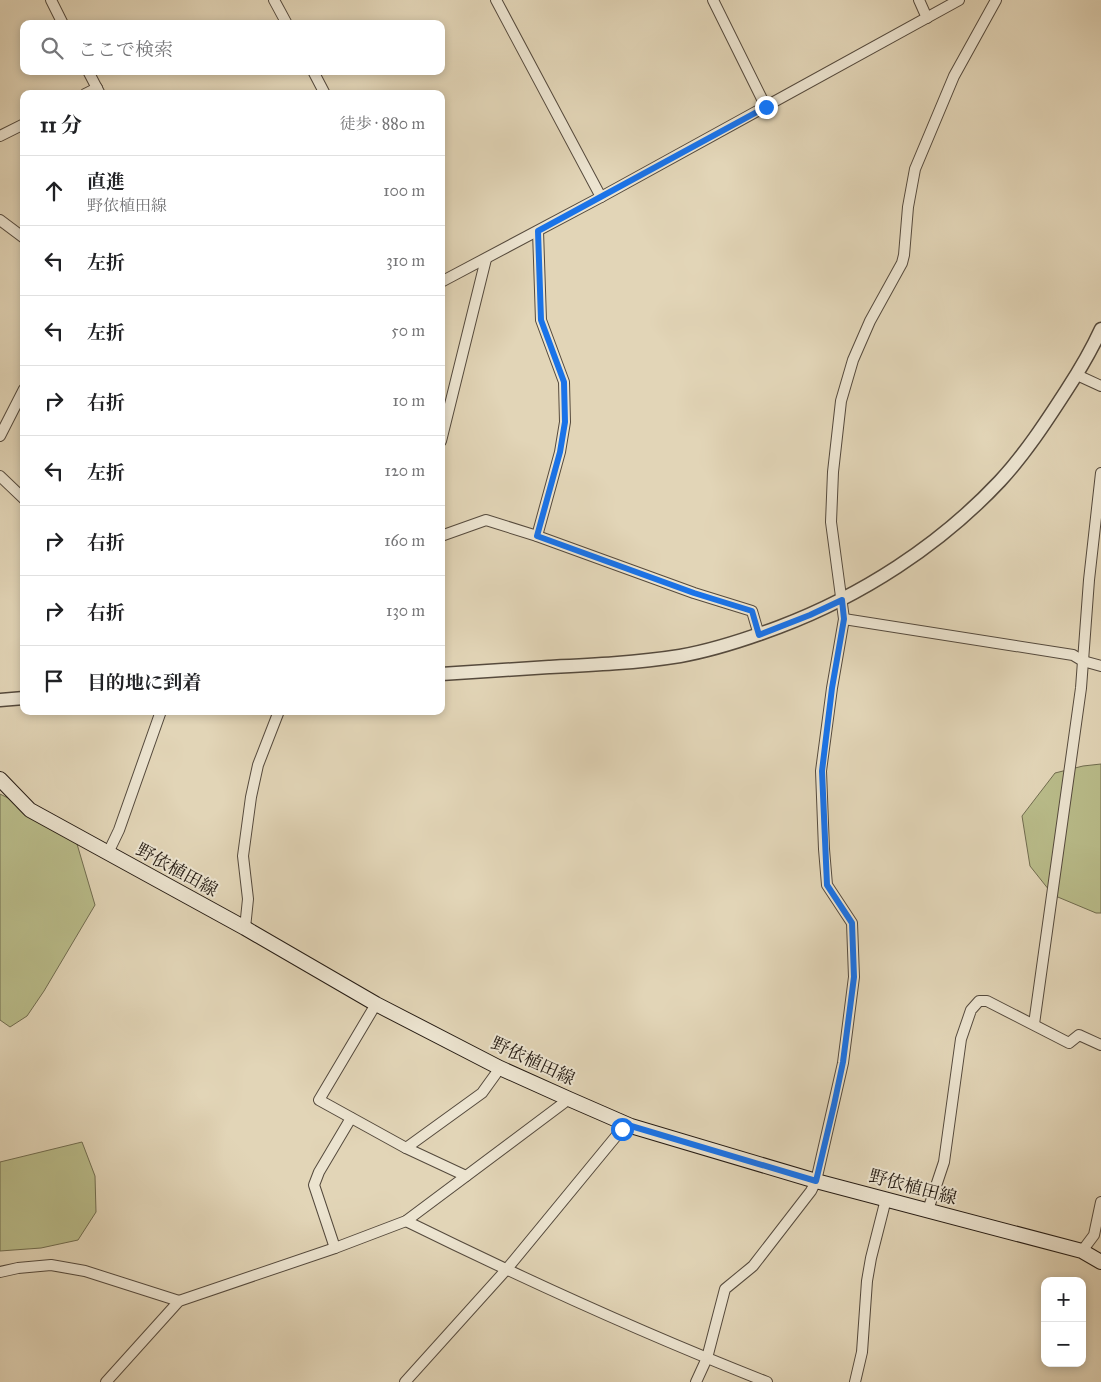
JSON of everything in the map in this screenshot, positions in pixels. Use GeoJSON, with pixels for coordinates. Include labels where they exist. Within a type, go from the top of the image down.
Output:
{"type":"FeatureCollection","features":[{"type":"Feature","properties":{"kind":"main road","name":"野依植田線"},"geometry":{"type":"LineString","coordinates":[[0,779],[30,810],[108,854],[245,928],[376,1004],[500,1068],[569,1099],[631,1126],[816,1181],[1082,1252],[1101,1262]]}},
{"type":"Feature","properties":{"kind":"street"},"geometry":{"type":"LineString","coordinates":[[51,0],[61,20]]}},
{"type":"Feature","properties":{"kind":"street"},"geometry":{"type":"LineString","coordinates":[[274,0],[285,20]]}},
{"type":"Feature","properties":{"kind":"street"},"geometry":{"type":"LineString","coordinates":[[496,0],[601,197]]}},
{"type":"Feature","properties":{"kind":"street"},"geometry":{"type":"LineString","coordinates":[[713,0],[766,107]]}},
{"type":"Feature","properties":{"kind":"street"},"geometry":{"type":"LineString","coordinates":[[919,0],[927,18]]}},
{"type":"Feature","properties":{"kind":"street"},"geometry":{"type":"LineString","coordinates":[[445,280],[601,197],[959,0]]}},
{"type":"Feature","properties":{"kind":"street"},"geometry":{"type":"LineString","coordinates":[[696,1382],[706,1358],[725,1289],[753,1266],[816,1181],[834,1105],[843,1062],[854,977],[852,923],[827,885],[822,771],[832,688],[844,619],[831,522],[833,472],[841,401],[853,360],[870,321],[902,263],[908,207],[915,169],[954,76],[996,0]]}},
{"type":"Feature","properties":{"kind":"street"},"geometry":{"type":"LineString","coordinates":[[90,75],[98,90]]}},
{"type":"Feature","properties":{"kind":"street"},"geometry":{"type":"LineString","coordinates":[[315,75],[323,90]]}},
{"type":"Feature","properties":{"kind":"street"},"geometry":{"type":"LineString","coordinates":[[0,136],[20,126]]}},
{"type":"Feature","properties":{"kind":"street"},"geometry":{"type":"LineString","coordinates":[[0,220],[20,235]]}},
{"type":"Feature","properties":{"kind":"street"},"geometry":{"type":"LineString","coordinates":[[537,536],[560,452],[565,422],[564,382],[541,320],[538,231]]}},
{"type":"Feature","properties":{"kind":"street"},"geometry":{"type":"LineString","coordinates":[[445,425],[486,259]]}},
{"type":"Feature","properties":{"kind":"street"},"geometry":{"type":"LineString","coordinates":[[445,674],[621,664],[681,656],[725,646],[759,635],[842,600],[907,560],[944,533],[1000,481],[1023,453],[1077,375],[1101,329]]}},
{"type":"Feature","properties":{"kind":"street"},"geometry":{"type":"LineString","coordinates":[[1077,375],[1101,386]]}},
{"type":"Feature","properties":{"kind":"street"},"geometry":{"type":"LineString","coordinates":[[0,436],[20,397]]}},
{"type":"Feature","properties":{"kind":"street"},"geometry":{"type":"LineString","coordinates":[[1034,1024],[1081,688],[1082,661],[1101,473]]}},
{"type":"Feature","properties":{"kind":"street"},"geometry":{"type":"LineString","coordinates":[[0,476],[20,495]]}},
{"type":"Feature","properties":{"kind":"street"},"geometry":{"type":"LineString","coordinates":[[445,535],[486,520],[537,536],[694,593],[752,611],[759,635]]}},
{"type":"Feature","properties":{"kind":"street"},"geometry":{"type":"LineString","coordinates":[[844,619],[1073,655],[1082,661],[1101,666]]}},
{"type":"Feature","properties":{"kind":"street"},"geometry":{"type":"LineString","coordinates":[[0,700],[20,698]]}},
{"type":"Feature","properties":{"kind":"street"},"geometry":{"type":"LineString","coordinates":[[108,854],[119,830],[160,715]]}},
{"type":"Feature","properties":{"kind":"street"},"geometry":{"type":"LineString","coordinates":[[245,928],[248,900],[243,856],[251,797],[258,765],[277,715]]}},
{"type":"Feature","properties":{"kind":"street"},"geometry":{"type":"LineString","coordinates":[[928,1210],[944,1162],[961,1040],[971,1010],[979,1001],[987,1001],[1069,1043],[1079,1035],[1101,1045]]}},
{"type":"Feature","properties":{"kind":"street"},"geometry":{"type":"LineString","coordinates":[[376,1004],[320,1100],[406,1148],[466,1176]]}},
{"type":"Feature","properties":{"kind":"street"},"geometry":{"type":"LineString","coordinates":[[406,1148],[482,1093],[500,1068]]}},
{"type":"Feature","properties":{"kind":"street"},"geometry":{"type":"LineString","coordinates":[[106,1382],[179,1301],[335,1248],[406,1221],[569,1099]]}},
{"type":"Feature","properties":{"kind":"street"},"geometry":{"type":"LineString","coordinates":[[335,1248],[314,1185],[319,1172],[350,1118]]}},
{"type":"Feature","properties":{"kind":"street"},"geometry":{"type":"LineString","coordinates":[[405,1382],[506,1270],[622,1129],[631,1126]]}},
{"type":"Feature","properties":{"kind":"street"},"geometry":{"type":"LineString","coordinates":[[855,1382],[862,1352],[870,1266],[886,1199]]}},
{"type":"Feature","properties":{"kind":"street"},"geometry":{"type":"LineString","coordinates":[[1082,1252],[1094,1235],[1101,1202]]}},
{"type":"Feature","properties":{"kind":"street"},"geometry":{"type":"LineString","coordinates":[[406,1221],[506,1270],[706,1358],[767,1382]]}},
{"type":"Feature","properties":{"kind":"street"},"geometry":{"type":"LineString","coordinates":[[0,1272],[18,1268],[51,1265],[68,1268],[179,1301]]}},
{"type":"Feature","properties":{"kind":"green space"},"geometry":{"type":"Polygon","coordinates":[[[1101,764],[1101,913],[1096,913],[1053,895],[1030,866],[1022,816],[1055,773],[1101,764]]]}},
{"type":"Feature","properties":{"kind":"green space"},"geometry":{"type":"Polygon","coordinates":[[[0,794],[18,803],[77,844],[95,905],[27,1016],[10,1027],[0,1020],[0,794]]]}},
{"type":"Feature","properties":{"kind":"green space"},"geometry":{"type":"Polygon","coordinates":[[[82,1142],[95,1176],[96,1212],[78,1240],[41,1248],[0,1251],[0,1162],[82,1142]]]}},
{"type":"Feature","properties":{"kind":"route"},"geometry":{"type":"LineString","coordinates":[[622,1129],[631,1126],[816,1181],[843,1062],[854,977],[852,923],[827,885],[822,771],[832,688],[844,619],[842,600],[759,635],[752,611],[694,593],[537,536],[560,452],[565,422],[564,382],[541,320],[538,231],[766,107]]}}]}
